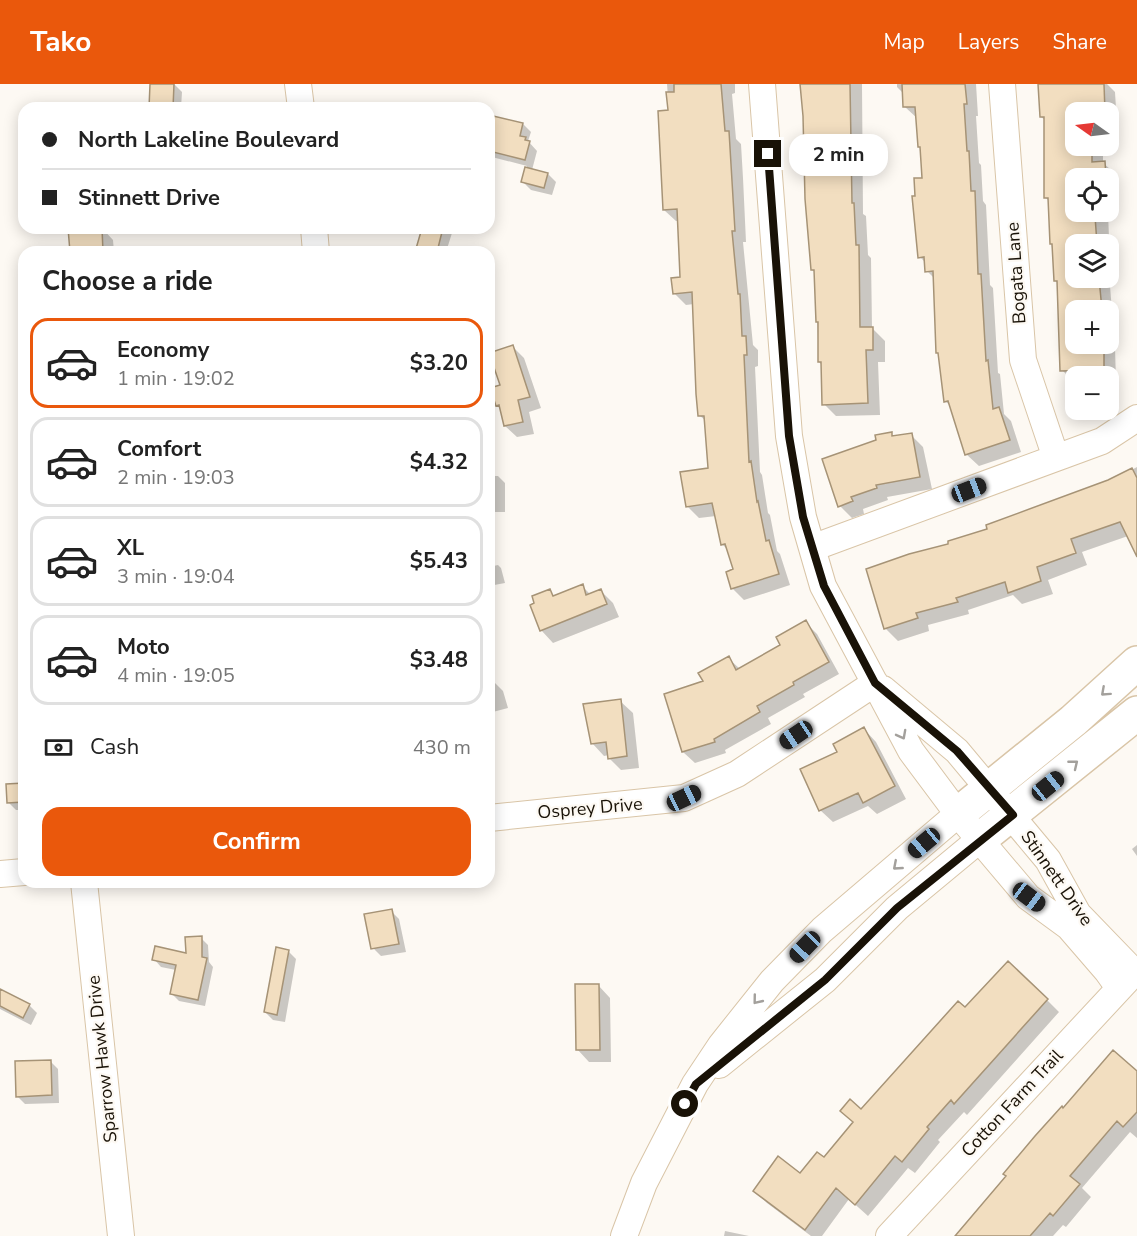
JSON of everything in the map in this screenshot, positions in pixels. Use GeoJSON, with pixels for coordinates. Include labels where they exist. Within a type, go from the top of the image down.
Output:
{"type":"FeatureCollection","features":[{"type":"Feature","properties":{"kind":"main road"},"geometry":{"type":"LineString","coordinates":[[958,814],[1073,721],[1137,663]]}},
{"type":"Feature","properties":{"kind":"main road"},"geometry":{"type":"LineString","coordinates":[[979,840],[1013,815],[1137,713]]}},
{"type":"Feature","properties":{"kind":"street"},"geometry":{"type":"LineString","coordinates":[[298,84],[300,102]]}},
{"type":"Feature","properties":{"kind":"street","name":"Stinnett Drive"},"geometry":{"type":"LineString","coordinates":[[762,84],[789,436],[803,517],[824,586],[911,752],[958,814],[1029,897],[1069,927],[1107,971],[1130,977]]}},
{"type":"Feature","properties":{"kind":"street","name":"Bogata Lane"},"geometry":{"type":"LineString","coordinates":[[1002,84],[1023,360],[1056,458]]}},
{"type":"Feature","properties":{"kind":"street"},"geometry":{"type":"LineString","coordinates":[[812,548],[1102,441],[1137,418]]}},
{"type":"Feature","properties":{"kind":"street","name":"Stinnett Drive"},"geometry":{"type":"LineString","coordinates":[[875,683],[957,751],[1013,815],[1048,860],[1078,914],[1130,977]]}},
{"type":"Feature","properties":{"kind":"street","name":"Osprey Drive"},"geometry":{"type":"LineString","coordinates":[[495,817],[684,798],[737,774],[875,683]]}},
{"type":"Feature","properties":{"kind":"street"},"geometry":{"type":"LineString","coordinates":[[624,1236],[644,1182],[696,1084],[721,1045],[772,981],[822,930],[958,814]]}},
{"type":"Feature","properties":{"kind":"street"},"geometry":{"type":"LineString","coordinates":[[696,1084],[825,980],[897,908],[979,840]]}},
{"type":"Feature","properties":{"kind":"street"},"geometry":{"type":"LineString","coordinates":[[0,874],[18,872]]}},
{"type":"Feature","properties":{"kind":"street","name":"Sparrow Hawk Drive"},"geometry":{"type":"LineString","coordinates":[[85,888],[121,1236]]}},
{"type":"Feature","properties":{"kind":"street","name":"Cotton Farm Trail"},"geometry":{"type":"LineString","coordinates":[[889,1236],[1130,977]]}},
{"type":"Feature","properties":{"kind":"building"},"geometry":{"type":"Polygon","coordinates":[[[150,84],[174,84],[173,102],[149,102],[150,84]]]}},
{"type":"Feature","properties":{"kind":"building"},"geometry":{"type":"Polygon","coordinates":[[[674,84],[721,84],[725,131],[729,131],[735,231],[732,231],[738,294],[740,294],[742,336],[746,336],[747,355],[744,355],[749,462],[751,461],[766,541],[769,540],[779,574],[731,589],[726,572],[733,569],[725,544],[721,545],[712,503],[686,507],[680,472],[708,468],[704,416],[698,416],[696,394],[692,292],[673,294],[671,278],[680,277],[677,209],[663,210],[658,111],[668,110],[666,92],[674,92],[674,84]]]}},
{"type":"Feature","properties":{"kind":"building"},"geometry":{"type":"Polygon","coordinates":[[[800,84],[850,84],[852,203],[854,203],[856,245],[859,245],[860,327],[873,327],[873,350],[866,350],[868,403],[822,405],[814,270],[811,270],[805,199],[800,84]]]}},
{"type":"Feature","properties":{"kind":"building"},"geometry":{"type":"Polygon","coordinates":[[[902,84],[965,84],[967,151],[969,151],[971,191],[975,191],[978,274],[981,274],[986,361],[988,360],[993,409],[999,407],[1010,440],[965,455],[948,401],[944,402],[938,353],[936,353],[933,271],[925,272],[924,257],[918,258],[912,196],[915,196],[914,178],[922,178],[920,147],[918,147],[915,107],[903,107],[902,84]]]}},
{"type":"Feature","properties":{"kind":"building"},"geometry":{"type":"Polygon","coordinates":[[[1038,84],[1104,84],[1105,102],[1065,102],[1065,156],[1092,156],[1092,162],[1105,161],[1105,168],[1065,168],[1065,222],[1095,222],[1096,234],[1065,234],[1065,288],[1100,288],[1101,300],[1065,300],[1065,354],[1104,354],[1104,366],[1065,366],[1065,371],[1060,371],[1057,281],[1054,281],[1048,198],[1044,198],[1044,117],[1040,117],[1038,84]]]}},
{"type":"Feature","properties":{"kind":"building"},"geometry":{"type":"Polygon","coordinates":[[[495,116],[523,123],[520,136],[530,141],[525,160],[495,152],[495,116]]]}},
{"type":"Feature","properties":{"kind":"building"},"geometry":{"type":"Polygon","coordinates":[[[525,167],[548,173],[544,188],[521,182],[525,167]]]}},
{"type":"Feature","properties":{"kind":"building"},"geometry":{"type":"Polygon","coordinates":[[[68,234],[102,234],[103,246],[70,246],[68,234]]]}},
{"type":"Feature","properties":{"kind":"building"},"geometry":{"type":"Polygon","coordinates":[[[420,234],[442,234],[438,246],[417,246],[420,234]]]}},
{"type":"Feature","properties":{"kind":"building"},"geometry":{"type":"Polygon","coordinates":[[[513,345],[530,397],[518,400],[523,422],[504,426],[499,405],[496,406],[495,386],[500,385],[495,370],[495,351],[513,345]]]}},
{"type":"Feature","properties":{"kind":"building"},"geometry":{"type":"Polygon","coordinates":[[[892,432],[892,436],[912,433],[920,477],[876,485],[877,488],[851,497],[853,501],[838,507],[822,459],[876,440],[875,435],[892,432]]]}},
{"type":"Feature","properties":{"kind":"building"},"geometry":{"type":"Polygon","coordinates":[[[1132,468],[1137,478],[1137,557],[1120,522],[1071,539],[1076,553],[1037,567],[1041,581],[1008,593],[1005,582],[956,598],[958,602],[916,613],[918,618],[884,629],[866,569],[909,554],[948,544],[948,541],[987,529],[986,525],[1108,480],[1132,468]]]}},
{"type":"Feature","properties":{"kind":"building"},"geometry":{"type":"Polygon","coordinates":[[[583,584],[586,595],[601,589],[607,604],[540,631],[530,605],[534,603],[532,596],[550,589],[553,596],[583,584]]]}},
{"type":"Feature","properties":{"kind":"building"},"geometry":{"type":"Polygon","coordinates":[[[806,620],[829,662],[757,706],[760,712],[714,739],[715,742],[682,752],[664,694],[703,681],[698,673],[729,656],[736,670],[780,645],[776,637],[806,620]]]}},
{"type":"Feature","properties":{"kind":"building"},"geometry":{"type":"Polygon","coordinates":[[[621,699],[627,756],[608,759],[606,742],[591,744],[583,704],[621,699]]]}},
{"type":"Feature","properties":{"kind":"building"},"geometry":{"type":"Polygon","coordinates":[[[864,727],[895,786],[863,803],[858,793],[819,811],[800,769],[837,752],[833,744],[864,727]]]}},
{"type":"Feature","properties":{"kind":"building"},"geometry":{"type":"Polygon","coordinates":[[[18,783],[18,802],[7,803],[6,784],[18,783]]]}},
{"type":"Feature","properties":{"kind":"building"},"geometry":{"type":"Polygon","coordinates":[[[392,909],[399,944],[371,949],[364,914],[392,909]]]}},
{"type":"Feature","properties":{"kind":"building"},"geometry":{"type":"Polygon","coordinates":[[[202,936],[202,957],[207,958],[198,1000],[170,994],[176,965],[152,960],[155,946],[186,953],[185,937],[202,936]]]}},
{"type":"Feature","properties":{"kind":"building"},"geometry":{"type":"Polygon","coordinates":[[[276,947],[289,950],[277,1015],[264,1012],[276,947]]]}},
{"type":"Feature","properties":{"kind":"building"},"geometry":{"type":"Polygon","coordinates":[[[1008,961],[1048,999],[954,1104],[951,1100],[927,1127],[929,1129],[902,1162],[895,1156],[855,1205],[836,1188],[805,1230],[753,1191],[778,1156],[800,1173],[817,1152],[824,1157],[853,1122],[840,1111],[850,1099],[861,1109],[958,1001],[965,1007],[1008,961]]]}},
{"type":"Feature","properties":{"kind":"building"},"geometry":{"type":"Polygon","coordinates":[[[575,984],[599,984],[600,1050],[576,1050],[575,984]]]}},
{"type":"Feature","properties":{"kind":"building"},"geometry":{"type":"Polygon","coordinates":[[[0,989],[30,1004],[23,1018],[0,1006],[0,989]]]}},
{"type":"Feature","properties":{"kind":"building"},"geometry":{"type":"Polygon","coordinates":[[[1113,1050],[1137,1071],[1137,1112],[1123,1127],[1117,1121],[1070,1176],[1080,1184],[1053,1216],[1050,1213],[1030,1236],[955,1236],[1006,1176],[1003,1174],[1035,1136],[1062,1106],[1063,1108],[1113,1050]]]}},
{"type":"Feature","properties":{"kind":"building"},"geometry":{"type":"Polygon","coordinates":[[[51,1060],[52,1095],[16,1097],[15,1061],[51,1060]]]}},
{"type":"Feature","properties":{"kind":"route"},"geometry":{"type":"LineString","coordinates":[[685,1104],[696,1084],[825,980],[897,908],[1013,815],[957,751],[875,683],[824,586],[803,517],[789,436],[768,154]]}}]}
